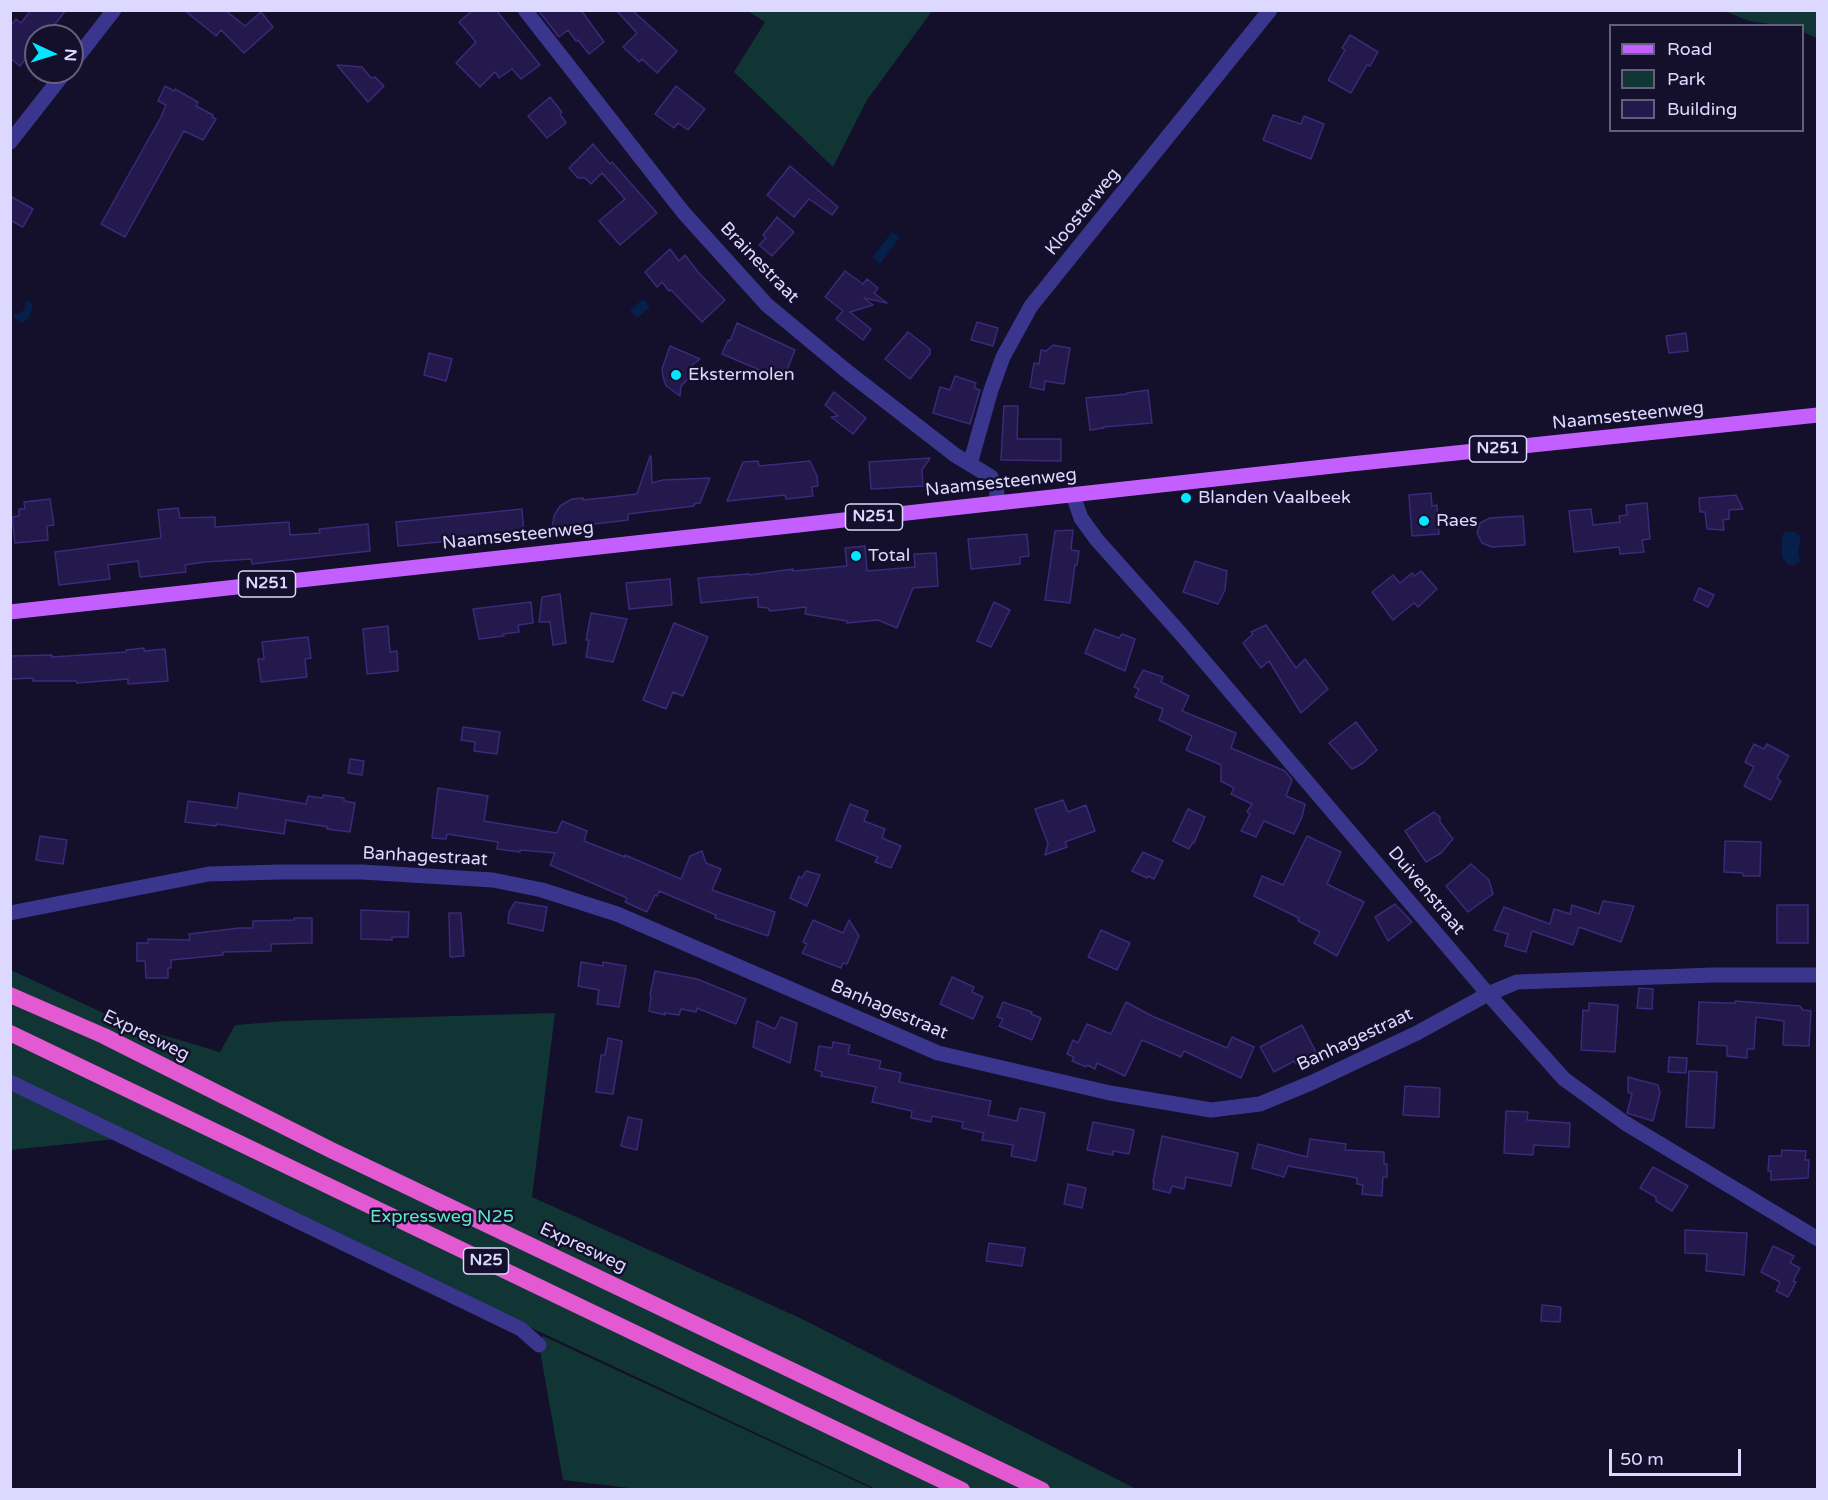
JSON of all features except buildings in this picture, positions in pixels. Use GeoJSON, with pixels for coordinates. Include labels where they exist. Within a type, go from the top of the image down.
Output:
{"type":"FeatureCollection","features":[{"type":"Feature","properties":{"kind":"highway","name":"Expresweg"},"geometry":{"type":"LineString","coordinates":[[10,995],[104,1036],[331,1150],[1042,1490]]}},
{"type":"Feature","properties":{"kind":"highway","name":"N25"},"geometry":{"type":"LineString","coordinates":[[10,1033],[962,1490]]}},
{"type":"Feature","properties":{"kind":"main road","name":"Naamsesteenweg"},"geometry":{"type":"LineString","coordinates":[[10,612],[1818,415]]}},
{"type":"Feature","properties":{"kind":"street"},"geometry":{"type":"LineString","coordinates":[[84,49],[114,10]]}},
{"type":"Feature","properties":{"kind":"street","name":"Brainestraat"},"geometry":{"type":"LineString","coordinates":[[525,10],[683,212],[767,305],[849,373],[955,455],[985,473],[994,481],[998,503]]}},
{"type":"Feature","properties":{"kind":"street","name":"Kloosterweg"},"geometry":{"type":"LineString","coordinates":[[970,464],[1003,357],[1031,306],[1270,10]]}},
{"type":"Feature","properties":{"kind":"street"},"geometry":{"type":"LineString","coordinates":[[10,142],[56,84]]}},
{"type":"Feature","properties":{"kind":"street","name":"Duivenstraat"},"geometry":{"type":"LineString","coordinates":[[1073,495],[1081,518],[1097,540],[1189,643],[1488,994],[1564,1079],[1625,1124],[1818,1239]]}},
{"type":"Feature","properties":{"kind":"street","name":"Banhagestraat"},"geometry":{"type":"LineString","coordinates":[[10,913],[209,874],[362,872],[493,880],[542,890],[617,914],[938,1053],[1110,1094],[1211,1110],[1260,1104],[1417,1033],[1488,994],[1517,982],[1713,975],[1818,975]]}},
{"type":"Feature","properties":{"kind":"street"},"geometry":{"type":"LineString","coordinates":[[10,1082],[520,1329],[538,1345]]}},
{"type":"Feature","properties":{"kind":"green space"},"geometry":{"type":"Polygon","coordinates":[[[748,11],[932,11],[867,100],[833,167],[734,72],[765,22],[748,11]]]}},
{"type":"Feature","properties":{"kind":"green space"},"geometry":{"type":"Polygon","coordinates":[[[1724,11],[1817,11],[1817,38],[1804,32],[1804,24],[1769,24],[1749,21],[1724,11]]]}},
{"type":"Feature","properties":{"kind":"green space","name":"Expressweg N25"},"geometry":{"type":"Polygon","coordinates":[[[11,970],[129,1025],[220,1052],[235,1025],[285,1021],[555,1013],[532,1197],[800,1318],[1136,1489],[876,1489],[125,1138],[11,1150],[11,970]]]}},
{"type":"Feature","properties":{"kind":"green space"},"geometry":{"type":"Polygon","coordinates":[[[543,1336],[873,1489],[646,1490],[563,1480],[539,1345],[543,1336]]]}},
{"type":"Feature","properties":{"kind":"water"},"geometry":{"type":"Polygon","coordinates":[[[892,232],[900,237],[880,264],[872,258],[892,232]]]}},
{"type":"Feature","properties":{"kind":"water"},"geometry":{"type":"Polygon","coordinates":[[[643,299],[650,307],[637,318],[630,310],[643,299]]]}},
{"type":"Feature","properties":{"kind":"water"},"geometry":{"type":"Polygon","coordinates":[[[26,300],[32,303],[32,310],[23,323],[13,315],[25,309],[26,300]]]}},
{"type":"Feature","properties":{"kind":"water"},"geometry":{"type":"Polygon","coordinates":[[[1787,531],[1795,532],[1801,537],[1798,551],[1800,561],[1794,566],[1787,564],[1782,557],[1782,538],[1787,531]]]}},
{"type":"Feature","properties":{"kind":"place","name":"Ekstermolen"},"geometry":{"type":"Point","coordinates":[676,375]}},
{"type":"Feature","properties":{"kind":"place","name":"Blanden Vaalbeek"},"geometry":{"type":"Point","coordinates":[1186,498]}},
{"type":"Feature","properties":{"kind":"place","name":"Raes"},"geometry":{"type":"Point","coordinates":[1424,521]}},
{"type":"Feature","properties":{"kind":"place","name":"Total"},"geometry":{"type":"Point","coordinates":[856,556]}}]}
